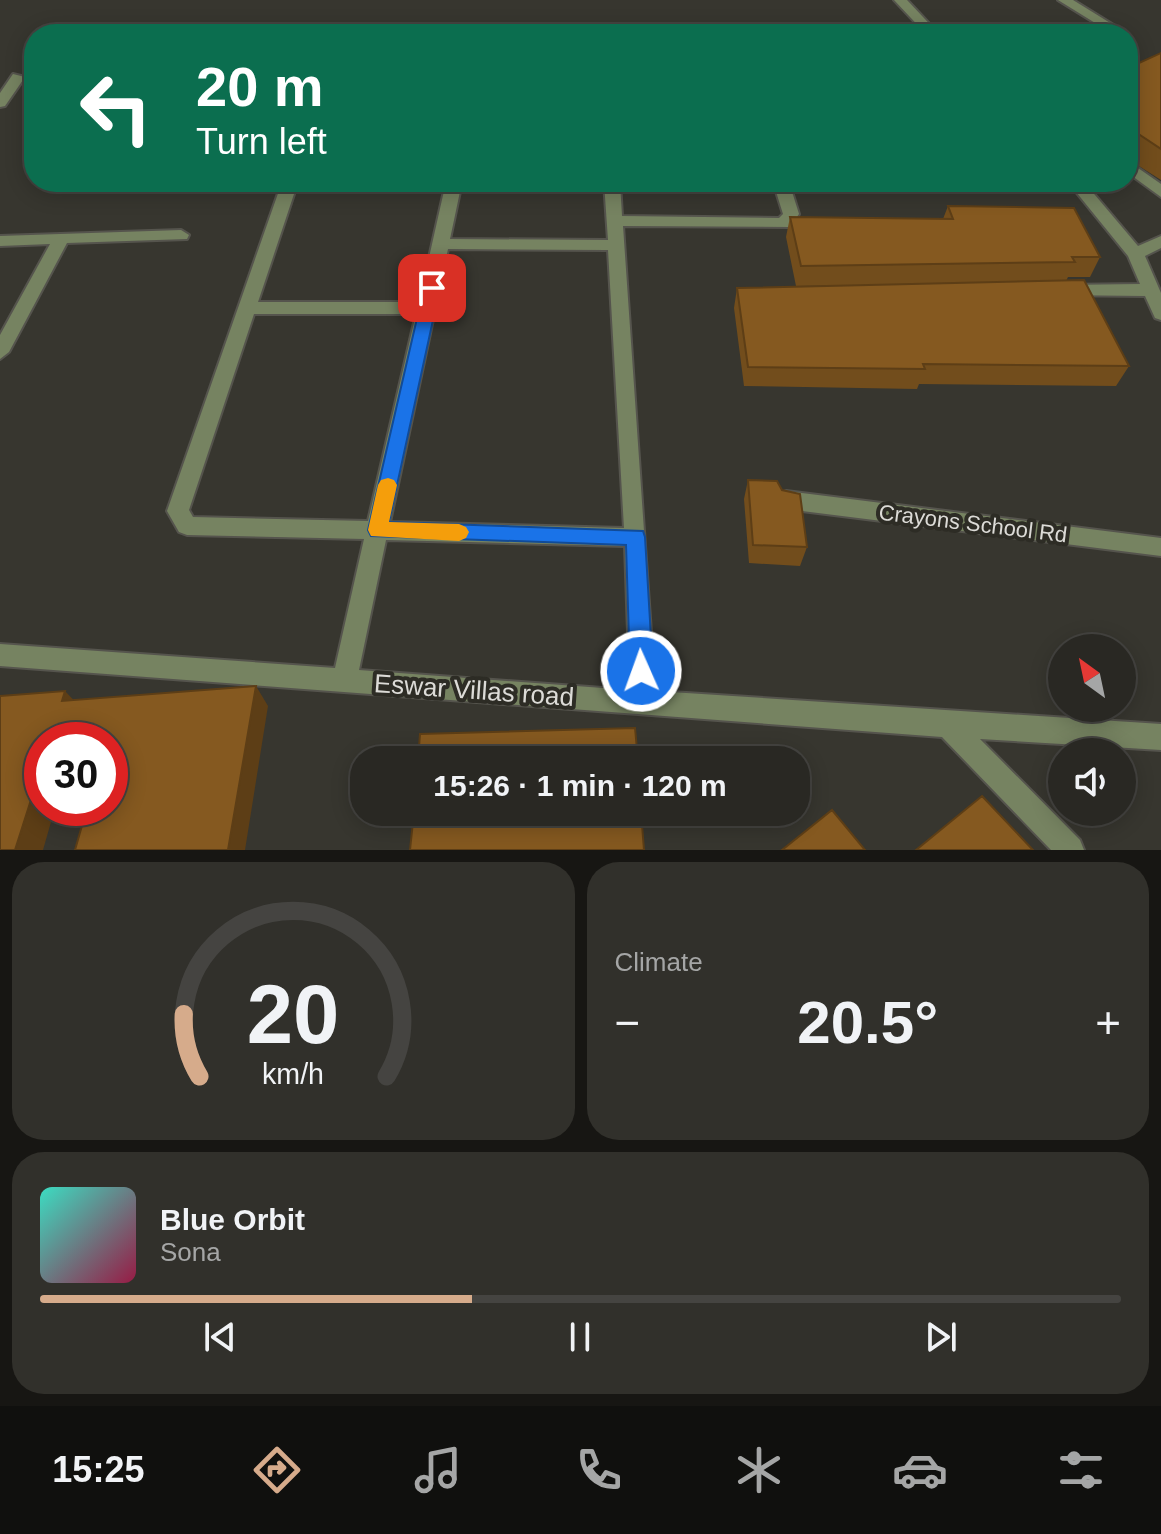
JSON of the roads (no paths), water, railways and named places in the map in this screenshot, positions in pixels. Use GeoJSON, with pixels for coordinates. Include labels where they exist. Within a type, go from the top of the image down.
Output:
{"type":"FeatureCollection","features":[{"type":"Feature","properties":{"kind":"street"},"geometry":{"type":"LineString","coordinates":[[1064,0],[1105,24]]}},
{"type":"Feature","properties":{"kind":"street"},"geometry":{"type":"LineString","coordinates":[[903,1],[924,24]]}},
{"type":"Feature","properties":{"kind":"street"},"geometry":{"type":"LineString","coordinates":[[0,103],[18,77]]}},
{"type":"Feature","properties":{"kind":"street"},"geometry":{"type":"LineString","coordinates":[[1138,174],[1161,192]]}},
{"type":"Feature","properties":{"kind":"street"},"geometry":{"type":"LineString","coordinates":[[287,192],[178,511],[187,526],[635,537]]}},
{"type":"Feature","properties":{"kind":"street"},"geometry":{"type":"LineString","coordinates":[[344,682],[452,192]]}},
{"type":"Feature","properties":{"kind":"street"},"geometry":{"type":"LineString","coordinates":[[613,192],[643,702]]}},
{"type":"Feature","properties":{"kind":"street"},"geometry":{"type":"LineString","coordinates":[[615,221],[784,223],[791,214],[784,192]]}},
{"type":"Feature","properties":{"kind":"street"},"geometry":{"type":"LineString","coordinates":[[1084,192],[1136,254],[1161,314]]}},
{"type":"Feature","properties":{"kind":"street"},"geometry":{"type":"LineString","coordinates":[[0,241],[181,235]]}},
{"type":"Feature","properties":{"kind":"street"},"geometry":{"type":"LineString","coordinates":[[0,352],[61,238]]}},
{"type":"Feature","properties":{"kind":"street"},"geometry":{"type":"LineString","coordinates":[[1136,254],[1161,241]]}},
{"type":"Feature","properties":{"kind":"street"},"geometry":{"type":"LineString","coordinates":[[441,244],[616,245]]}},
{"type":"Feature","properties":{"kind":"street"},"geometry":{"type":"LineString","coordinates":[[1047,292],[1151,290]]}},
{"type":"Feature","properties":{"kind":"street"},"geometry":{"type":"LineString","coordinates":[[247,308],[427,308]]}},
{"type":"Feature","properties":{"kind":"street","name":"Crayons School Rd"},"geometry":{"type":"LineString","coordinates":[[786,500],[1161,547]]}},
{"type":"Feature","properties":{"kind":"street","name":"Eswar Villas road"},"geometry":{"type":"LineString","coordinates":[[0,655],[948,725],[1161,737]]}},
{"type":"Feature","properties":{"kind":"street"},"geometry":{"type":"LineString","coordinates":[[948,725],[1070,850]]}}]}
